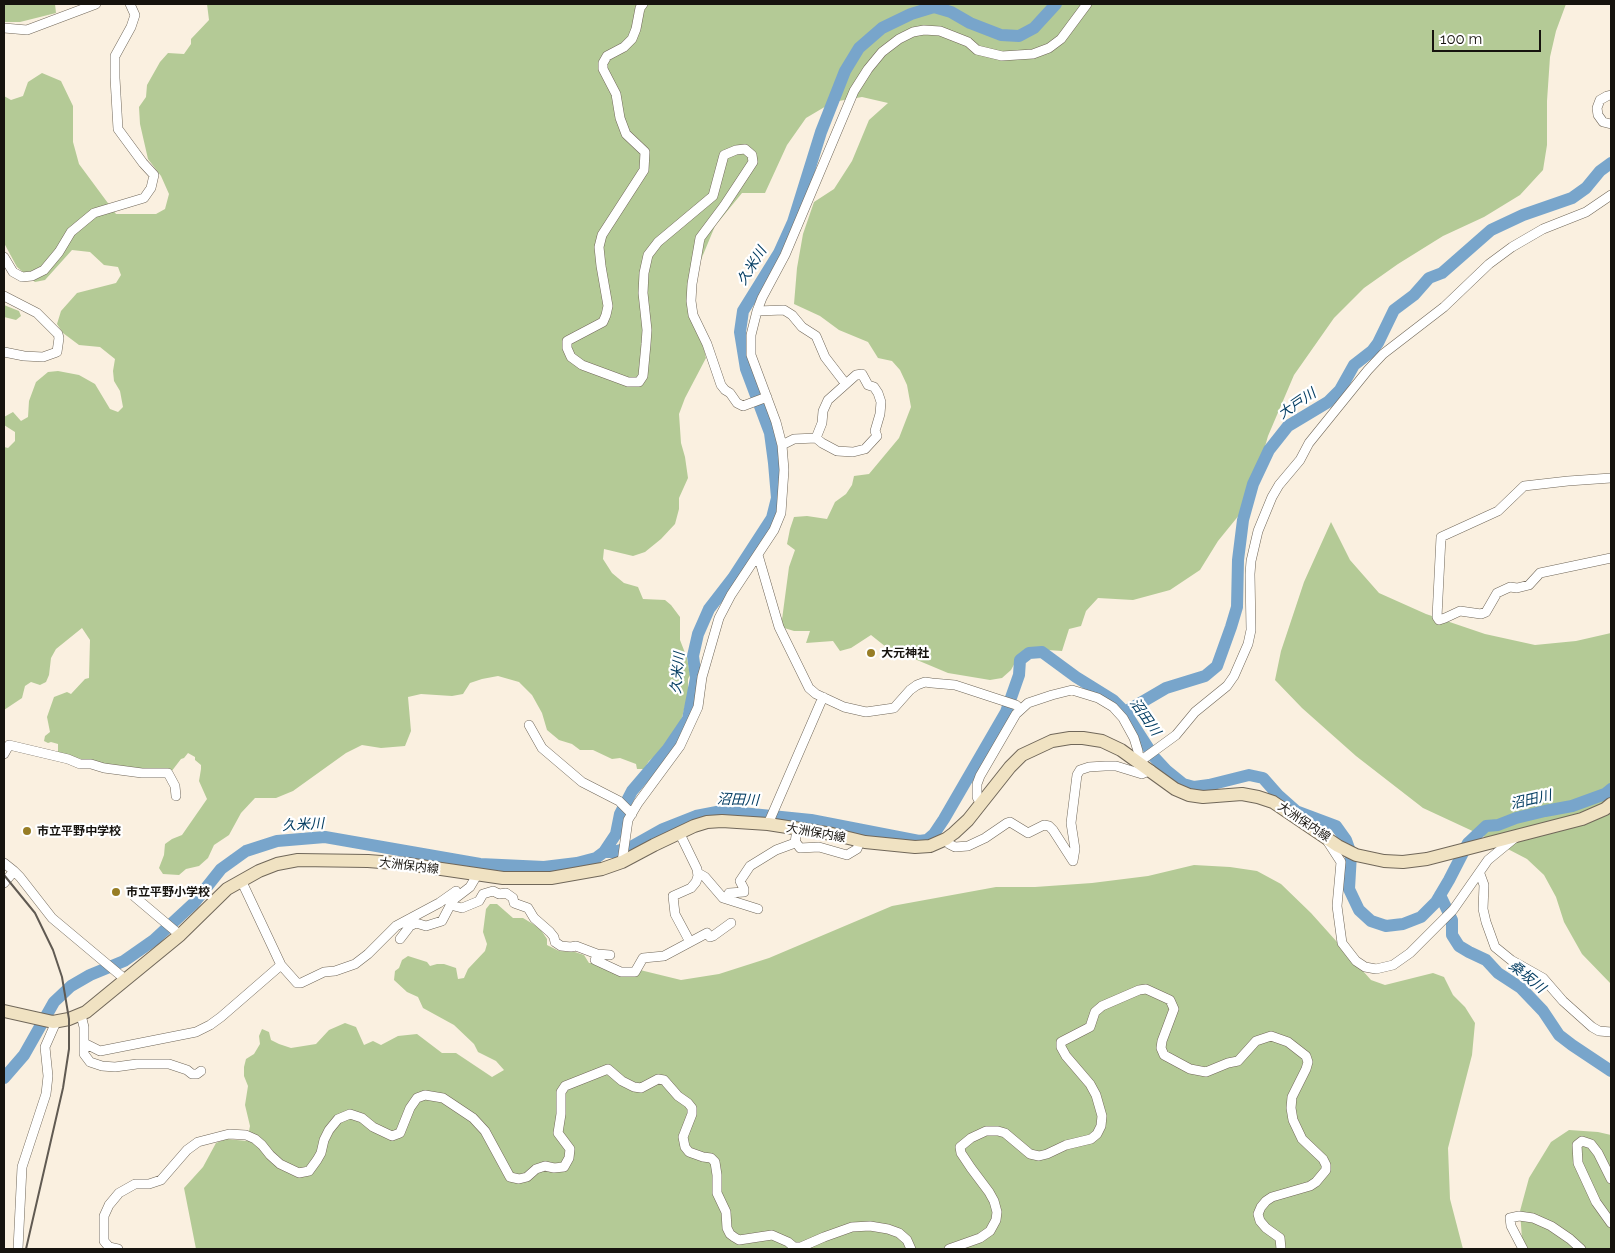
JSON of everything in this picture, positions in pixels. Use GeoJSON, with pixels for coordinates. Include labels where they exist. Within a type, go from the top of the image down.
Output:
{"type":"FeatureCollection","features":[{"type":"Feature","properties":{"kind":"main road","name":"大洲保内線"},"geometry":{"type":"LineString","coordinates":[[4,1011],[54,1022],[81,1015],[227,889],[241,880],[277,864],[298,860],[407,864],[503,878],[551,878],[592,871],[622,860],[679,832],[707,822],[722,821],[768,823],[796,835],[832,834],[860,841],[916,847],[930,846],[946,839],[968,820],[1010,767],[1022,755],[1052,741],[1076,738],[1102,741],[1143,758],[1150,770],[1175,789],[1189,794],[1208,797],[1242,794],[1273,802],[1326,838],[1356,855],[1394,862],[1427,859],[1582,819],[1601,811],[1611,804]]}},
{"type":"Feature","properties":{"kind":"street"},"geometry":{"type":"LineString","coordinates":[[4,28],[27,30],[96,4]]}},
{"type":"Feature","properties":{"kind":"street"},"geometry":{"type":"LineString","coordinates":[[4,257],[13,272],[22,276],[32,276],[44,270],[59,252],[71,232],[94,213],[144,198],[151,188],[154,175],[143,164],[118,129],[115,56],[131,27],[135,15],[130,4]]}},
{"type":"Feature","properties":{"kind":"street"},"geometry":{"type":"LineString","coordinates":[[643,4],[640,8],[636,30],[632,39],[624,47],[607,56],[603,63],[603,69],[616,94],[620,118],[626,134],[645,152],[644,170],[602,235],[599,247],[608,306],[603,322],[567,341],[566,348],[570,357],[582,365],[628,382],[639,382],[643,376],[647,330],[643,293],[644,273],[648,255],[658,242],[713,196],[724,155],[736,150],[745,149],[752,155],[753,162],[700,238],[691,301],[693,315],[707,344],[721,385],[737,403],[743,406],[765,398]]}},
{"type":"Feature","properties":{"kind":"street"},"geometry":{"type":"LineString","coordinates":[[622,860],[628,820],[638,803],[680,746],[698,707],[702,677],[719,618],[730,595],[774,530],[781,513],[784,470],[782,445],[751,355],[751,336],[757,311],[790,243],[854,91],[882,52],[913,32],[940,30],[968,42],[977,50],[1002,56],[1033,54],[1049,48],[1061,39],[1087,4]]}},
{"type":"Feature","properties":{"kind":"street"},"geometry":{"type":"LineString","coordinates":[[1611,96],[1600,100],[1597,108],[1598,115],[1603,122],[1611,124]]}},
{"type":"Feature","properties":{"kind":"street"},"geometry":{"type":"LineString","coordinates":[[980,804],[977,797],[977,784],[980,776],[1018,707],[1044,697],[1072,690],[1098,698],[1113,707],[1123,718],[1143,758],[1176,735],[1195,712],[1227,686],[1238,670],[1251,630],[1250,574],[1258,531],[1279,485],[1300,460],[1309,443],[1325,422],[1383,354],[1444,307],[1488,264],[1543,229],[1586,212],[1611,195]]}},
{"type":"Feature","properties":{"kind":"street"},"geometry":{"type":"LineString","coordinates":[[4,296],[37,313],[58,334],[59,338],[57,352],[43,357],[4,352]]}},
{"type":"Feature","properties":{"kind":"street"},"geometry":{"type":"LineString","coordinates":[[757,311],[784,310],[792,315],[802,327],[816,336],[826,357],[845,383]]}},
{"type":"Feature","properties":{"kind":"street"},"geometry":{"type":"LineString","coordinates":[[782,445],[794,439],[816,438],[837,451],[852,452],[865,449],[877,436],[875,431],[880,414],[880,402],[874,387],[868,385],[862,374],[856,375],[845,383],[828,400],[816,438]]}},
{"type":"Feature","properties":{"kind":"street"},"geometry":{"type":"LineString","coordinates":[[1611,478],[1524,486],[1498,511],[1441,537],[1437,617],[1439,620],[1460,611],[1481,614],[1486,612],[1497,593],[1510,587],[1517,588],[1529,585],[1540,573],[1611,558]]}},
{"type":"Feature","properties":{"kind":"street"},"geometry":{"type":"LineString","coordinates":[[758,555],[778,627],[810,688],[823,697],[844,708],[866,712],[894,708],[910,690],[925,682],[955,685],[1018,707]]}},
{"type":"Feature","properties":{"kind":"street"},"geometry":{"type":"LineString","coordinates":[[768,823],[823,697]]}},
{"type":"Feature","properties":{"kind":"street"},"geometry":{"type":"LineString","coordinates":[[529,725],[542,748],[582,782],[619,801],[632,814]]}},
{"type":"Feature","properties":{"kind":"street"},"geometry":{"type":"LineString","coordinates":[[4,754],[10,745],[68,759],[80,764],[142,773],[168,773],[175,786],[176,796]]}},
{"type":"Feature","properties":{"kind":"street"},"geometry":{"type":"LineString","coordinates":[[946,839],[949,844],[955,847],[968,846],[1010,822],[1028,833],[1044,825],[1049,826],[1053,830],[1073,861],[1075,849],[1071,823],[1077,775],[1080,770],[1089,767],[1110,766],[1142,774],[1150,770]]}},
{"type":"Feature","properties":{"kind":"street"},"geometry":{"type":"LineString","coordinates":[[679,832],[698,873],[705,877],[721,896],[758,909]]}},
{"type":"Feature","properties":{"kind":"street"},"geometry":{"type":"LineString","coordinates":[[726,898],[729,893],[744,892],[740,881],[750,866],[796,835],[800,848],[819,847],[847,855],[857,849],[860,841]]}},
{"type":"Feature","properties":{"kind":"street"},"geometry":{"type":"LineString","coordinates":[[1326,838],[1341,862],[1337,906],[1342,943],[1356,961],[1365,967],[1376,969],[1393,965],[1410,953],[1453,910],[1488,860],[1518,835]]}},
{"type":"Feature","properties":{"kind":"street"},"geometry":{"type":"LineString","coordinates":[[4,863],[20,877],[52,918],[124,978]]}},
{"type":"Feature","properties":{"kind":"street"},"geometry":{"type":"LineString","coordinates":[[4,884],[14,871]]}},
{"type":"Feature","properties":{"kind":"street"},"geometry":{"type":"LineString","coordinates":[[690,942],[675,914],[673,896],[691,888],[696,882],[698,873]]}},
{"type":"Feature","properties":{"kind":"street"},"geometry":{"type":"LineString","coordinates":[[1480,874],[1485,893],[1483,909],[1495,947],[1511,960],[1542,978],[1563,1001],[1592,1027],[1599,1031],[1611,1032]]}},
{"type":"Feature","properties":{"kind":"street"},"geometry":{"type":"LineString","coordinates":[[400,939],[410,926],[416,923],[426,926],[442,921],[456,897],[470,887],[477,875]]}},
{"type":"Feature","properties":{"kind":"street"},"geometry":{"type":"LineString","coordinates":[[241,880],[281,965],[297,983],[301,984],[324,972],[346,968],[368,954],[396,926],[439,903],[456,890]]}},
{"type":"Feature","properties":{"kind":"street"},"geometry":{"type":"LineString","coordinates":[[450,905],[462,908],[479,901],[483,894],[493,891],[498,894],[506,893],[514,898],[514,903],[528,908],[534,918],[550,932],[555,942],[561,946],[576,946],[597,954],[610,955]]}},
{"type":"Feature","properties":{"kind":"street"},"geometry":{"type":"LineString","coordinates":[[135,897],[178,933]]}},
{"type":"Feature","properties":{"kind":"street"},"geometry":{"type":"LineString","coordinates":[[595,960],[621,972],[635,972],[642,958],[664,956],[707,933],[710,937],[731,923]]}},
{"type":"Feature","properties":{"kind":"street"},"geometry":{"type":"LineString","coordinates":[[84,1043],[100,1051],[196,1032],[221,1017],[281,965]]}},
{"type":"Feature","properties":{"kind":"street"},"geometry":{"type":"LineString","coordinates":[[949,1249],[980,1238],[990,1231],[996,1220],[997,1212],[991,1196],[970,1168],[961,1153],[960,1147],[971,1138],[986,1131],[998,1131],[1005,1133],[1030,1154],[1039,1156],[1048,1154],[1066,1145],[1091,1139],[1097,1134],[1101,1126],[1102,1116],[1096,1095],[1090,1084],[1066,1056],[1061,1047],[1061,1042],[1090,1027],[1095,1012],[1102,1006],[1139,990],[1146,989],[1170,1000],[1174,1008],[1162,1041],[1161,1048],[1164,1056],[1190,1068],[1206,1072],[1238,1061],[1256,1041],[1271,1036],[1288,1042],[1306,1056],[1308,1062],[1306,1069],[1292,1096],[1293,1120],[1302,1139],[1323,1159],[1326,1170],[1310,1186],[1272,1197],[1261,1207],[1258,1214],[1260,1221],[1280,1238],[1281,1249]]}},
{"type":"Feature","properties":{"kind":"street"},"geometry":{"type":"LineString","coordinates":[[81,1015],[84,1027],[84,1054],[90,1062],[102,1066],[115,1067],[137,1064],[169,1064],[187,1070],[192,1074],[197,1074],[201,1071]]}},
{"type":"Feature","properties":{"kind":"street"},"geometry":{"type":"LineString","coordinates":[[18,1249],[22,1167],[46,1094],[48,1076],[45,1047],[54,1022]]}},
{"type":"Feature","properties":{"kind":"street"},"geometry":{"type":"LineString","coordinates":[[118,1249],[109,1247],[104,1242],[104,1216],[109,1205],[119,1193],[135,1184],[149,1184],[161,1180],[187,1150],[198,1142],[229,1134],[246,1135],[255,1139],[280,1164],[299,1173],[309,1171],[321,1153],[326,1135],[338,1119],[350,1114],[362,1118],[373,1127],[392,1136],[400,1133],[410,1108],[417,1098],[425,1095],[443,1098],[473,1118],[485,1131],[510,1177],[519,1179],[545,1166],[554,1168],[564,1167],[570,1158],[570,1149],[558,1133],[562,1104],[561,1092],[566,1086],[608,1069],[634,1088],[641,1088],[658,1079],[664,1080],[692,1108],[692,1114],[683,1137],[685,1147],[689,1152],[711,1158],[715,1162],[717,1193],[726,1212],[727,1228],[734,1238],[739,1240],[772,1235],[788,1242],[794,1247],[801,1247],[852,1227],[870,1226],[899,1233],[907,1240],[911,1249]]}},
{"type":"Feature","properties":{"kind":"street"},"geometry":{"type":"LineString","coordinates":[[1611,1179],[1598,1153],[1591,1144],[1582,1141],[1577,1145],[1578,1163],[1596,1202],[1611,1223]]}},
{"type":"Feature","properties":{"kind":"street"},"geometry":{"type":"LineString","coordinates":[[1523,1249],[1511,1226],[1510,1218],[1519,1216],[1533,1218],[1551,1226],[1581,1249]]}},
{"type":"Feature","properties":{"kind":"green space"},"geometry":{"type":"Polygon","coordinates":[[[4,4],[55,4],[56,13],[20,22],[4,22],[4,4]]]}},
{"type":"Feature","properties":{"kind":"green space"},"geometry":{"type":"Polygon","coordinates":[[[207,4],[1566,4],[1556,31],[1550,57],[1547,145],[1543,170],[1520,195],[1484,217],[1443,236],[1364,288],[1334,318],[1294,375],[1268,436],[1256,478],[1244,509],[1218,541],[1200,570],[1170,590],[1133,600],[1098,598],[1086,611],[1081,626],[1069,629],[1062,651],[1033,649],[1018,657],[1011,670],[1002,678],[990,680],[948,673],[886,647],[871,635],[851,648],[840,651],[833,641],[806,643],[810,631],[794,631],[781,627],[789,567],[795,550],[787,544],[794,517],[807,516],[827,519],[835,502],[846,494],[852,485],[854,476],[869,474],[899,438],[911,407],[907,385],[900,370],[892,361],[878,358],[868,342],[839,330],[820,316],[794,304],[797,268],[803,234],[814,202],[834,189],[852,161],[869,120],[888,103],[862,97],[833,102],[806,118],[787,145],[765,193],[742,193],[715,226],[698,267],[694,303],[706,358],[685,398],[679,414],[681,443],[688,478],[679,498],[679,509],[675,524],[645,552],[633,556],[604,549],[603,559],[612,573],[624,583],[638,587],[643,599],[665,600],[680,617],[680,640],[687,658],[690,675],[688,679],[688,695],[681,721],[676,733],[667,746],[649,761],[644,769],[637,769],[636,764],[620,758],[612,759],[593,750],[580,750],[572,744],[559,740],[547,730],[542,713],[532,695],[519,682],[498,676],[470,683],[463,694],[452,696],[421,694],[408,697],[411,731],[405,746],[381,748],[362,745],[346,753],[293,791],[276,798],[255,798],[241,813],[229,835],[214,845],[208,858],[199,866],[186,869],[179,875],[163,874],[159,868],[164,855],[165,844],[182,835],[207,799],[199,781],[201,765],[195,760],[195,757],[188,753],[171,772],[161,769],[112,767],[58,753],[58,744],[44,741],[45,736],[50,732],[47,717],[54,697],[67,692],[71,694],[85,679],[89,678],[90,640],[82,628],[56,649],[51,658],[49,675],[46,682],[40,685],[31,682],[25,686],[22,698],[4,710],[4,447],[8,448],[15,441],[15,432],[4,425],[4,417],[13,412],[21,421],[28,417],[29,401],[36,382],[48,372],[58,371],[79,375],[95,384],[110,409],[118,412],[123,407],[120,391],[114,381],[115,359],[100,347],[79,345],[63,333],[57,324],[61,311],[77,293],[116,283],[121,275],[118,267],[104,265],[90,252],[72,250],[45,280],[35,282],[17,267],[4,243],[4,96],[11,100],[23,96],[28,82],[42,73],[61,81],[73,106],[73,142],[79,164],[116,214],[156,214],[165,209],[169,194],[161,176],[148,159],[140,124],[139,107],[146,97],[147,85],[160,62],[168,53],[184,54],[191,44],[191,39],[209,20],[207,4]]]}},
{"type":"Feature","properties":{"kind":"green space"},"geometry":{"type":"Polygon","coordinates":[[[4,305],[19,311],[21,316],[16,320],[4,317],[4,305]]]}},
{"type":"Feature","properties":{"kind":"green space"},"geometry":{"type":"Polygon","coordinates":[[[1331,522],[1350,560],[1379,593],[1426,614],[1485,634],[1535,645],[1576,641],[1611,633],[1611,984],[1582,954],[1564,922],[1556,897],[1544,875],[1527,859],[1423,808],[1356,756],[1302,708],[1275,680],[1281,651],[1304,582],[1331,522]]]}},
{"type":"Feature","properties":{"kind":"green space"},"geometry":{"type":"Polygon","coordinates":[[[1194,865],[1257,871],[1281,884],[1311,913],[1371,980],[1385,985],[1433,973],[1444,977],[1453,995],[1465,1007],[1475,1023],[1472,1055],[1448,1148],[1450,1199],[1463,1249],[196,1249],[184,1188],[203,1167],[216,1143],[226,1139],[247,1141],[250,1126],[245,1105],[248,1086],[244,1076],[244,1067],[246,1059],[254,1054],[260,1044],[259,1036],[262,1029],[269,1032],[271,1040],[291,1048],[316,1044],[329,1030],[345,1023],[356,1027],[364,1045],[373,1041],[381,1045],[398,1036],[417,1034],[442,1053],[456,1053],[492,1077],[504,1070],[496,1061],[478,1052],[474,1044],[454,1025],[423,1008],[418,997],[407,992],[394,980],[395,971],[399,968],[402,960],[408,956],[427,962],[430,966],[444,964],[456,968],[458,979],[464,978],[468,969],[485,951],[487,944],[483,932],[486,909],[490,904],[497,904],[513,918],[523,918],[533,924],[541,930],[547,939],[547,945],[559,951],[575,952],[584,955],[589,963],[598,963],[611,971],[640,970],[681,980],[719,974],[769,958],[892,906],[996,887],[1035,887],[1092,883],[1148,876],[1194,865]]]}},
{"type":"Feature","properties":{"kind":"green space"},"geometry":{"type":"Polygon","coordinates":[[[1569,1130],[1611,1135],[1611,1249],[1527,1249],[1522,1239],[1520,1211],[1529,1178],[1551,1142],[1569,1130]]]}},
{"type":"Feature","properties":{"kind":"waterway","name":"久米川"},"geometry":{"type":"LineString","coordinates":[[4,1078],[24,1055],[54,1002],[71,986],[90,975],[124,961],[154,940],[194,903],[221,869],[246,851],[277,841],[325,837],[480,864],[544,867],[577,863],[596,858],[604,852],[616,834],[620,814],[632,791],[667,750],[688,719],[696,678],[693,656],[698,634],[709,609],[733,578],[772,518],[777,498],[770,433],[746,369],[740,332],[743,311],[779,253],[793,222],[821,132],[845,71],[859,48],[882,28],[911,14],[934,7],[951,12],[970,23],[1001,35],[1019,36],[1034,28],[1056,4]]}},
{"type":"Feature","properties":{"kind":"waterway","name":"大戸川"},"geometry":{"type":"LineString","coordinates":[[1125,712],[1166,688],[1205,676],[1217,666],[1237,607],[1238,560],[1243,520],[1253,484],[1269,450],[1288,426],[1328,402],[1340,390],[1354,365],[1372,351],[1378,343],[1394,310],[1414,295],[1429,278],[1442,273],[1491,230],[1523,215],[1572,198],[1586,188],[1600,171],[1611,163]]}},
{"type":"Feature","properties":{"kind":"waterway","name":"沼田川"},"geometry":{"type":"LineString","coordinates":[[604,852],[614,852],[631,847],[663,829],[696,816],[722,811],[811,820],[919,841],[927,840],[934,834],[944,819],[1006,712],[1019,675],[1020,660],[1029,653],[1042,652],[1076,677],[1113,700],[1125,712],[1154,757],[1183,784],[1194,787],[1209,785],[1249,775],[1263,778],[1296,811],[1336,826],[1346,840],[1351,854],[1349,889],[1359,910],[1371,921],[1386,926],[1403,924],[1421,917],[1436,902],[1468,843],[1486,826],[1498,825],[1516,818],[1572,806],[1605,794],[1611,789]]}},
{"type":"Feature","properties":{"kind":"waterway","name":"桑坂川"},"geometry":{"type":"LineString","coordinates":[[1440,895],[1452,920],[1452,935],[1459,946],[1486,960],[1498,973],[1521,988],[1543,1011],[1559,1035],[1611,1071]]}},
{"type":"Feature","properties":{"kind":"railway"},"geometry":{"type":"LineString","coordinates":[[4,875],[35,913],[53,950],[62,977],[69,1019],[69,1049],[63,1088],[26,1249]]}},
{"type":"Feature","properties":{"kind":"place","name":"大元神社"},"geometry":{"type":"Point","coordinates":[871,653]}},
{"type":"Feature","properties":{"kind":"place","name":"市立平野中学校"},"geometry":{"type":"Point","coordinates":[27,831]}},
{"type":"Feature","properties":{"kind":"place","name":"市立平野小学校"},"geometry":{"type":"Point","coordinates":[116,892]}}]}
